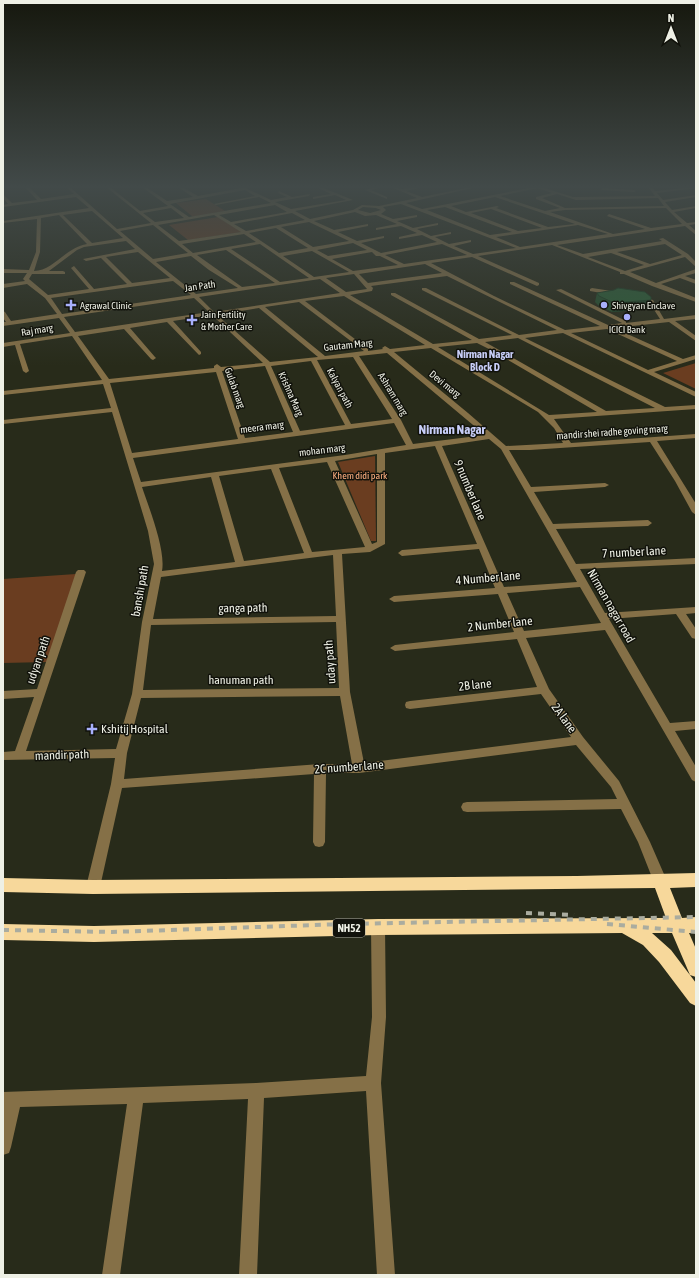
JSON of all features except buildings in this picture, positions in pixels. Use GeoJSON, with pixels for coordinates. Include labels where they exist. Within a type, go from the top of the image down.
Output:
{"type":"FeatureCollection","features":[{"type":"Feature","properties":{"kind":"highway"},"geometry":{"type":"LineString","coordinates":[[3,885],[93,888],[696,880]]}},
{"type":"Feature","properties":{"kind":"highway"},"geometry":{"type":"LineString","coordinates":[[660,881],[696,969]]}},
{"type":"Feature","properties":{"kind":"highway","name":"NH52"},"geometry":{"type":"LineString","coordinates":[[3,932],[94,934],[378,927],[696,925]]}},
{"type":"Feature","properties":{"kind":"highway"},"geometry":{"type":"LineString","coordinates":[[625,926],[649,940],[665,956],[696,998]]}},
{"type":"Feature","properties":{"kind":"street"},"geometry":{"type":"LineString","coordinates":[[3,286],[28,282],[26,279],[31,272],[38,252],[38,247]]}},
{"type":"Feature","properties":{"kind":"street"},"geometry":{"type":"LineString","coordinates":[[44,272],[75,250],[86,247]]}},
{"type":"Feature","properties":{"kind":"street"},"geometry":{"type":"LineString","coordinates":[[136,247],[194,295],[212,314],[266,363],[366,350],[430,345],[696,316]]}},
{"type":"Feature","properties":{"kind":"street"},"geometry":{"type":"LineString","coordinates":[[182,247],[211,269],[240,287]]}},
{"type":"Feature","properties":{"kind":"street"},"geometry":{"type":"LineString","coordinates":[[152,261],[240,247]]}},
{"type":"Feature","properties":{"kind":"street"},"geometry":{"type":"LineString","coordinates":[[265,247],[311,277]]}},
{"type":"Feature","properties":{"kind":"street"},"geometry":{"type":"LineString","coordinates":[[308,247],[353,272],[368,285],[447,274]]}},
{"type":"Feature","properties":{"kind":"street"},"geometry":{"type":"LineString","coordinates":[[278,255],[326,247]]}},
{"type":"Feature","properties":{"kind":"street"},"geometry":{"type":"LineString","coordinates":[[363,247],[402,265]]}},
{"type":"Feature","properties":{"kind":"street"},"geometry":{"type":"LineString","coordinates":[[378,255],[430,247]]}},
{"type":"Feature","properties":{"kind":"street"},"geometry":{"type":"LineString","coordinates":[[452,247],[537,284]]}},
{"type":"Feature","properties":{"kind":"street","name":"Jan Path"},"geometry":{"type":"LineString","coordinates":[[194,295],[240,287],[527,247]]}},
{"type":"Feature","properties":{"kind":"street","name":"Jan Path"},"geometry":{"type":"LineString","coordinates":[[402,265],[427,263],[473,255],[541,247]]}},
{"type":"Feature","properties":{"kind":"street"},"geometry":{"type":"LineString","coordinates":[[558,247],[622,273],[696,300]]}},
{"type":"Feature","properties":{"kind":"street"},"geometry":{"type":"LineString","coordinates":[[583,256],[639,247]]}},
{"type":"Feature","properties":{"kind":"street"},"geometry":{"type":"LineString","coordinates":[[674,247],[686,255],[696,265]]}},
{"type":"Feature","properties":{"kind":"street"},"geometry":{"type":"LineString","coordinates":[[227,249],[277,282]]}},
{"type":"Feature","properties":{"kind":"street"},"geometry":{"type":"LineString","coordinates":[[86,259],[139,250]]}},
{"type":"Feature","properties":{"kind":"street"},"geometry":{"type":"LineString","coordinates":[[327,258],[371,251]]}},
{"type":"Feature","properties":{"kind":"street"},"geometry":{"type":"LineString","coordinates":[[612,251],[649,265]]}},
{"type":"Feature","properties":{"kind":"street"},"geometry":{"type":"LineString","coordinates":[[622,273],[686,255]]}},
{"type":"Feature","properties":{"kind":"street"},"geometry":{"type":"LineString","coordinates":[[102,256],[130,285]]}},
{"type":"Feature","properties":{"kind":"street"},"geometry":{"type":"LineString","coordinates":[[427,263],[696,395]]}},
{"type":"Feature","properties":{"kind":"street"},"geometry":{"type":"LineString","coordinates":[[74,268],[92,290]]}},
{"type":"Feature","properties":{"kind":"street"},"geometry":{"type":"LineString","coordinates":[[3,271],[63,273]]}},
{"type":"Feature","properties":{"kind":"street"},"geometry":{"type":"LineString","coordinates":[[654,285],[696,271]]}},
{"type":"Feature","properties":{"kind":"street","name":"Jan Path"},"geometry":{"type":"LineString","coordinates":[[5,322],[322,278],[353,272]]}},
{"type":"Feature","properties":{"kind":"street"},"geometry":{"type":"LineString","coordinates":[[679,276],[696,282]]}},
{"type":"Feature","properties":{"kind":"street"},"geometry":{"type":"LineString","coordinates":[[322,278],[345,294],[548,417],[562,432],[568,446]]}},
{"type":"Feature","properties":{"kind":"street"},"geometry":{"type":"LineString","coordinates":[[47,297],[174,279]]}},
{"type":"Feature","properties":{"kind":"street","name":"banshi path"},"geometry":{"type":"LineString","coordinates":[[28,282],[47,297],[105,380],[152,531],[159,564],[147,622],[137,694],[121,753],[117,784],[93,888]]}},
{"type":"Feature","properties":{"kind":"street"},"geometry":{"type":"LineString","coordinates":[[512,283],[682,361]]}},
{"type":"Feature","properties":{"kind":"street","name":"Raj marg"},"geometry":{"type":"LineString","coordinates":[[3,345],[370,290],[368,285]]}},
{"type":"Feature","properties":{"kind":"street"},"geometry":{"type":"LineString","coordinates":[[424,288],[663,409]]}},
{"type":"Feature","properties":{"kind":"street"},"geometry":{"type":"LineString","coordinates":[[559,290],[624,322]]}},
{"type":"Feature","properties":{"kind":"street"},"geometry":{"type":"LineString","coordinates":[[592,290],[621,294],[598,298]]}},
{"type":"Feature","properties":{"kind":"street"},"geometry":{"type":"LineString","coordinates":[[393,294],[604,414]]}},
{"type":"Feature","properties":{"kind":"street"},"geometry":{"type":"LineString","coordinates":[[629,296],[651,301],[662,318]]}},
{"type":"Feature","properties":{"kind":"street"},"geometry":{"type":"LineString","coordinates":[[583,301],[590,299]]}},
{"type":"Feature","properties":{"kind":"street"},"geometry":{"type":"LineString","coordinates":[[301,300],[366,350]]}},
{"type":"Feature","properties":{"kind":"street"},"geometry":{"type":"LineString","coordinates":[[260,306],[307,345],[323,356]]}},
{"type":"Feature","properties":{"kind":"street"},"geometry":{"type":"LineString","coordinates":[[3,313],[5,322]]}},
{"type":"Feature","properties":{"kind":"street"},"geometry":{"type":"LineString","coordinates":[[606,326],[624,322],[696,316]]}},
{"type":"Feature","properties":{"kind":"street"},"geometry":{"type":"LineString","coordinates":[[168,320],[199,352]]}},
{"type":"Feature","properties":{"kind":"street"},"geometry":{"type":"LineString","coordinates":[[670,320],[696,339]]}},
{"type":"Feature","properties":{"kind":"street"},"geometry":{"type":"LineString","coordinates":[[126,327],[153,358]]}},
{"type":"Feature","properties":{"kind":"street"},"geometry":{"type":"LineString","coordinates":[[17,343],[26,371]]}},
{"type":"Feature","properties":{"kind":"street","name":"Gautam Marg"},"geometry":{"type":"LineString","coordinates":[[3,393],[105,380],[313,359],[323,356],[355,354],[387,349]]}},
{"type":"Feature","properties":{"kind":"street","name":"Devi marg"},"geometry":{"type":"LineString","coordinates":[[387,349],[492,436]]}},
{"type":"Feature","properties":{"kind":"street","name":"Ashram marg"},"geometry":{"type":"LineString","coordinates":[[355,354],[397,420],[410,446]]}},
{"type":"Feature","properties":{"kind":"street"},"geometry":{"type":"LineString","coordinates":[[647,372],[696,357]]}},
{"type":"Feature","properties":{"kind":"street","name":"Kalyan path"},"geometry":{"type":"LineString","coordinates":[[313,359],[349,426]]}},
{"type":"Feature","properties":{"kind":"street","name":"Krishna Marg"},"geometry":{"type":"LineString","coordinates":[[266,363],[297,433]]}},
{"type":"Feature","properties":{"kind":"street","name":"Gulab marg"},"geometry":{"type":"LineString","coordinates":[[217,368],[230,401],[242,440]]}},
{"type":"Feature","properties":{"kind":"street"},"geometry":{"type":"LineString","coordinates":[[3,389],[105,380]]}},
{"type":"Feature","properties":{"kind":"street"},"geometry":{"type":"LineString","coordinates":[[548,417],[696,407]]}},
{"type":"Feature","properties":{"kind":"street"},"geometry":{"type":"LineString","coordinates":[[688,408],[696,416]]}},
{"type":"Feature","properties":{"kind":"street"},"geometry":{"type":"LineString","coordinates":[[3,422],[115,410]]}},
{"type":"Feature","properties":{"kind":"street","name":"meera marg"},"geometry":{"type":"LineString","coordinates":[[129,456],[397,420]]}},
{"type":"Feature","properties":{"kind":"street"},"geometry":{"type":"LineString","coordinates":[[492,436],[504,448]]}},
{"type":"Feature","properties":{"kind":"street","name":"mohan marg"},"geometry":{"type":"LineString","coordinates":[[138,485],[330,459],[410,446],[438,444],[492,436]]}},
{"type":"Feature","properties":{"kind":"street","name":"mandir shei radhe goving marg"},"geometry":{"type":"LineString","coordinates":[[504,448],[568,446],[696,436]]}},
{"type":"Feature","properties":{"kind":"street"},"geometry":{"type":"LineString","coordinates":[[652,439],[696,512]]}},
{"type":"Feature","properties":{"kind":"street","name":"9 number lane"},"geometry":{"type":"LineString","coordinates":[[438,444],[482,546]]}},
{"type":"Feature","properties":{"kind":"street","name":"Nirman nagar road"},"geometry":{"type":"LineString","coordinates":[[504,448],[696,777]]}},
{"type":"Feature","properties":{"kind":"street"},"geometry":{"type":"LineString","coordinates":[[156,575],[309,555],[370,549],[369,547],[382,544],[381,451]]}},
{"type":"Feature","properties":{"kind":"street"},"geometry":{"type":"LineString","coordinates":[[330,459],[369,547]]}},
{"type":"Feature","properties":{"kind":"street"},"geometry":{"type":"LineString","coordinates":[[274,466],[309,555]]}},
{"type":"Feature","properties":{"kind":"street"},"geometry":{"type":"LineString","coordinates":[[214,474],[240,564]]}},
{"type":"Feature","properties":{"kind":"street"},"geometry":{"type":"LineString","coordinates":[[529,490],[605,485]]}},
{"type":"Feature","properties":{"kind":"street"},"geometry":{"type":"LineString","coordinates":[[551,527],[648,523]]}},
{"type":"Feature","properties":{"kind":"street"},"geometry":{"type":"LineString","coordinates":[[402,553],[482,546]]}},
{"type":"Feature","properties":{"kind":"street","name":"2A lane"},"geometry":{"type":"LineString","coordinates":[[482,546],[544,690],[580,740],[615,784],[644,842],[660,881]]}},
{"type":"Feature","properties":{"kind":"street","name":"uday path"},"geometry":{"type":"LineString","coordinates":[[337,552],[345,692],[359,768]]}},
{"type":"Feature","properties":{"kind":"street","name":"7 number lane"},"geometry":{"type":"LineString","coordinates":[[574,567],[696,561]]}},
{"type":"Feature","properties":{"kind":"street","name":"udyan path"},"geometry":{"type":"LineString","coordinates":[[18,756],[41,693],[81,572]]}},
{"type":"Feature","properties":{"kind":"street","name":"4 Number lane"},"geometry":{"type":"LineString","coordinates":[[394,599],[583,584]]}},
{"type":"Feature","properties":{"kind":"street"},"geometry":{"type":"LineString","coordinates":[[602,616],[696,610]]}},
{"type":"Feature","properties":{"kind":"street"},"geometry":{"type":"LineString","coordinates":[[679,611],[696,636]]}},
{"type":"Feature","properties":{"kind":"street","name":"ganga path"},"geometry":{"type":"LineString","coordinates":[[147,622],[340,619]]}},
{"type":"Feature","properties":{"kind":"street","name":"2 Number lane"},"geometry":{"type":"LineString","coordinates":[[394,648],[608,626]]}},
{"type":"Feature","properties":{"kind":"street","name":"2B lane"},"geometry":{"type":"LineString","coordinates":[[410,705],[544,690]]}},
{"type":"Feature","properties":{"kind":"street","name":"hanuman path"},"geometry":{"type":"LineString","coordinates":[[137,694],[345,692]]}},
{"type":"Feature","properties":{"kind":"street"},"geometry":{"type":"LineString","coordinates":[[3,695],[41,693]]}},
{"type":"Feature","properties":{"kind":"street"},"geometry":{"type":"LineString","coordinates":[[667,727],[696,725]]}},
{"type":"Feature","properties":{"kind":"street","name":"2C number lane"},"geometry":{"type":"LineString","coordinates":[[117,784],[320,769],[359,768],[580,740]]}},
{"type":"Feature","properties":{"kind":"street","name":"mandir path"},"geometry":{"type":"LineString","coordinates":[[3,756],[121,753]]}},
{"type":"Feature","properties":{"kind":"street"},"geometry":{"type":"LineString","coordinates":[[319,842],[320,769]]}},
{"type":"Feature","properties":{"kind":"street"},"geometry":{"type":"LineString","coordinates":[[468,807],[625,804]]}},
{"type":"Feature","properties":{"kind":"street"},"geometry":{"type":"LineString","coordinates":[[378,927],[379,1016],[373,1083],[386,1275]]}},
{"type":"Feature","properties":{"kind":"street"},"geometry":{"type":"LineString","coordinates":[[3,1147],[8,1100],[256,1091],[373,1083]]}},
{"type":"Feature","properties":{"kind":"street"},"geometry":{"type":"LineString","coordinates":[[248,1275],[256,1091]]}},
{"type":"Feature","properties":{"kind":"street"},"geometry":{"type":"LineString","coordinates":[[111,1275],[136,1095]]}},
{"type":"Feature","properties":{"kind":"green space"},"geometry":{"type":"Polygon","coordinates":[[[696,363],[696,389],[663,373],[696,363]]]}},
{"type":"Feature","properties":{"kind":"green space","name":"Khem didi park"},"geometry":{"type":"Polygon","coordinates":[[[375,456],[376,541],[371,541],[338,462],[375,456]]]}},
{"type":"Feature","properties":{"kind":"green space"},"geometry":{"type":"Polygon","coordinates":[[[76,574],[47,662],[3,663],[3,579],[76,574]]]}},
{"type":"Feature","properties":{"kind":"railway"},"geometry":{"type":"LineString","coordinates":[[526,913],[574,915]]}},
{"type":"Feature","properties":{"kind":"railway"},"geometry":{"type":"LineString","coordinates":[[3,930],[112,932],[345,924],[696,917]]}},
{"type":"Feature","properties":{"kind":"railway"},"geometry":{"type":"LineString","coordinates":[[607,924],[696,932]]}},
{"type":"Feature","properties":{"kind":"place","name":"Agrawal Clinic"},"geometry":{"type":"Point","coordinates":[71,305]}},
{"type":"Feature","properties":{"kind":"place","name":"Shivgyan Enclave"},"geometry":{"type":"Point","coordinates":[604,305]}},
{"type":"Feature","properties":{"kind":"place","name":"ICICI Bank"},"geometry":{"type":"Point","coordinates":[627,317]}},
{"type":"Feature","properties":{"kind":"place","name":"Jain Fertility & Mother Care"},"geometry":{"type":"Point","coordinates":[192,320]}},
{"type":"Feature","properties":{"kind":"place","name":"Kshitij Hospital"},"geometry":{"type":"Point","coordinates":[92,729]}},
{"type":"Feature","properties":{"kind":"district","name":"Nirman Nagar Block D"},"geometry":{"type":"Point","coordinates":[485,360]}},
{"type":"Feature","properties":{"kind":"district","name":"Nirman Nagar"},"geometry":{"type":"Point","coordinates":[452,429]}}]}
